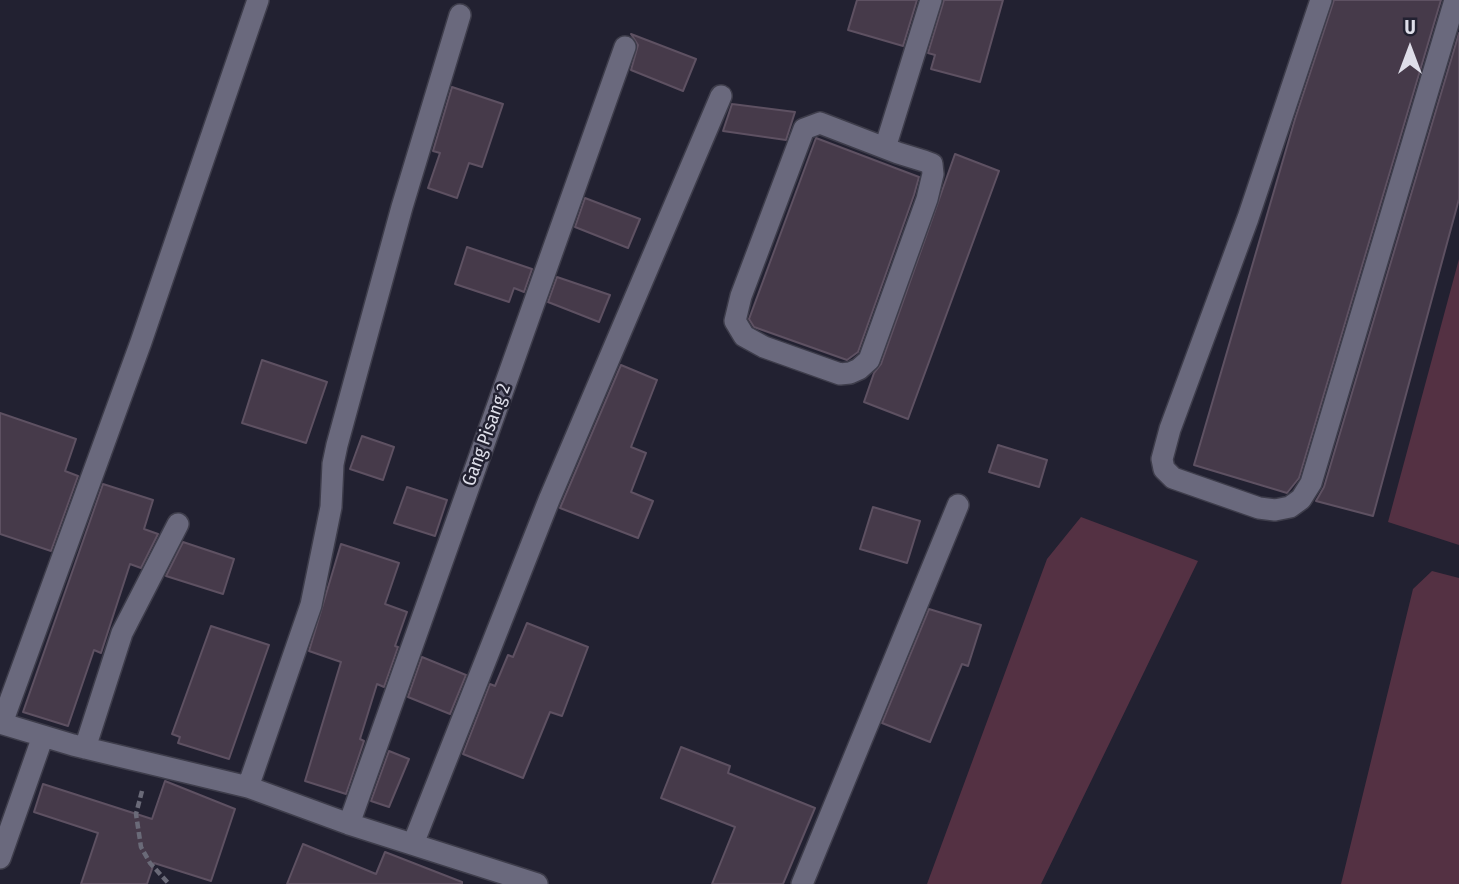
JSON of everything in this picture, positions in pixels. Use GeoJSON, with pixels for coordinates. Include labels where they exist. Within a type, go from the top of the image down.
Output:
{"type":"FeatureCollection","features":[{"type":"Feature","properties":{"kind":"street"},"geometry":{"type":"LineString","coordinates":[[258,0],[141,342],[1,723],[85,748],[248,788],[349,824],[537,884]]}},
{"type":"Feature","properties":{"kind":"street"},"geometry":{"type":"LineString","coordinates":[[885,148],[931,0]]}},
{"type":"Feature","properties":{"kind":"street"},"geometry":{"type":"LineString","coordinates":[[1321,0],[1248,218],[1174,416],[1162,459],[1164,469],[1172,478],[1259,508],[1275,510],[1290,507],[1301,499],[1311,483],[1455,0]]}},
{"type":"Feature","properties":{"kind":"street"},"geometry":{"type":"LineString","coordinates":[[248,788],[311,605],[331,507],[333,464],[337,445],[402,207],[460,15]]}},
{"type":"Feature","properties":{"kind":"street","name":"Gang Pisang 2"},"geometry":{"type":"LineString","coordinates":[[349,824],[625,47]]}},
{"type":"Feature","properties":{"kind":"street"},"geometry":{"type":"LineString","coordinates":[[413,844],[549,500],[721,96]]}},
{"type":"Feature","properties":{"kind":"street"},"geometry":{"type":"LineString","coordinates":[[820,123],[885,148],[932,164],[933,174],[927,199],[869,360],[859,369],[840,374],[764,347],[744,336],[735,321],[736,312],[804,129],[820,123]]}},
{"type":"Feature","properties":{"kind":"street"},"geometry":{"type":"LineString","coordinates":[[802,884],[958,505]]}},
{"type":"Feature","properties":{"kind":"street"},"geometry":{"type":"LineString","coordinates":[[85,748],[122,633],[178,524]]}},
{"type":"Feature","properties":{"kind":"street"},"geometry":{"type":"LineString","coordinates":[[0,858],[43,736]]}},
{"type":"Feature","properties":{"kind":"path"},"geometry":{"type":"LineString","coordinates":[[151,764],[136,814],[137,830],[141,847],[150,863],[169,884]]}},
{"type":"Feature","properties":{"kind":"shaded area"},"geometry":{"type":"Polygon","coordinates":[[[1459,259],[1459,545],[1388,522],[1459,259]]]}},
{"type":"Feature","properties":{"kind":"shaded area"},"geometry":{"type":"Polygon","coordinates":[[[1081,517],[1198,561],[1041,884],[927,884],[1047,559],[1081,517]]]}},
{"type":"Feature","properties":{"kind":"shaded area"},"geometry":{"type":"Polygon","coordinates":[[[1432,571],[1459,578],[1459,884],[1341,884],[1413,589],[1432,571]]]}},
{"type":"Feature","properties":{"kind":"building"},"geometry":{"type":"Polygon","coordinates":[[[857,0],[917,0],[903,46],[848,30],[857,0]]]}},
{"type":"Feature","properties":{"kind":"building"},"geometry":{"type":"Polygon","coordinates":[[[944,0],[1003,0],[980,82],[931,69],[935,55],[928,53],[944,0]]]}},
{"type":"Feature","properties":{"kind":"building"},"geometry":{"type":"Polygon","coordinates":[[[1334,0],[1441,0],[1299,478],[1287,493],[1194,465],[1295,119],[1334,0]]]}},
{"type":"Feature","properties":{"kind":"building"},"geometry":{"type":"Polygon","coordinates":[[[1459,33],[1459,199],[1373,516],[1316,501],[1324,487],[1459,33]]]}},
{"type":"Feature","properties":{"kind":"building"},"geometry":{"type":"Polygon","coordinates":[[[631,34],[696,59],[683,91],[631,70],[638,45],[631,34]]]}},
{"type":"Feature","properties":{"kind":"building"},"geometry":{"type":"Polygon","coordinates":[[[452,87],[503,104],[482,167],[469,163],[457,198],[428,188],[440,153],[433,151],[452,87]]]}},
{"type":"Feature","properties":{"kind":"building"},"geometry":{"type":"Polygon","coordinates":[[[732,104],[795,112],[786,140],[723,131],[732,104]]]}},
{"type":"Feature","properties":{"kind":"building"},"geometry":{"type":"Polygon","coordinates":[[[816,138],[919,177],[858,352],[847,360],[754,327],[749,319],[816,138]]]}},
{"type":"Feature","properties":{"kind":"building"},"geometry":{"type":"Polygon","coordinates":[[[955,154],[999,171],[908,419],[864,402],[874,373],[881,364],[955,154]]]}},
{"type":"Feature","properties":{"kind":"building"},"geometry":{"type":"Polygon","coordinates":[[[585,198],[640,219],[628,248],[575,227],[585,198]]]}},
{"type":"Feature","properties":{"kind":"building"},"geometry":{"type":"Polygon","coordinates":[[[467,247],[532,269],[524,292],[514,288],[509,302],[455,284],[467,247]]]}},
{"type":"Feature","properties":{"kind":"building"},"geometry":{"type":"Polygon","coordinates":[[[557,277],[610,295],[599,322],[548,302],[557,277]]]}},
{"type":"Feature","properties":{"kind":"building"},"geometry":{"type":"Polygon","coordinates":[[[262,360],[327,382],[306,443],[242,423],[262,360]]]}},
{"type":"Feature","properties":{"kind":"building"},"geometry":{"type":"Polygon","coordinates":[[[621,365],[657,380],[631,447],[646,453],[631,492],[653,501],[638,538],[560,508],[621,365]]]}},
{"type":"Feature","properties":{"kind":"building"},"geometry":{"type":"Polygon","coordinates":[[[0,413],[76,439],[65,471],[78,476],[51,551],[0,534],[0,413]]]}},
{"type":"Feature","properties":{"kind":"building"},"geometry":{"type":"Polygon","coordinates":[[[362,436],[394,447],[383,480],[350,469],[362,436]]]}},
{"type":"Feature","properties":{"kind":"building"},"geometry":{"type":"Polygon","coordinates":[[[998,445],[1047,460],[1039,487],[989,472],[998,445]]]}},
{"type":"Feature","properties":{"kind":"building"},"geometry":{"type":"Polygon","coordinates":[[[103,484],[153,500],[144,529],[158,534],[141,568],[130,564],[101,653],[94,650],[68,726],[23,712],[103,484]]]}},
{"type":"Feature","properties":{"kind":"building"},"geometry":{"type":"Polygon","coordinates":[[[407,487],[447,500],[435,536],[394,523],[407,487]]]}},
{"type":"Feature","properties":{"kind":"building"},"geometry":{"type":"Polygon","coordinates":[[[873,507],[920,521],[907,563],[860,549],[873,507]]]}},
{"type":"Feature","properties":{"kind":"building"},"geometry":{"type":"Polygon","coordinates":[[[183,542],[234,559],[223,594],[166,576],[183,542]]]}},
{"type":"Feature","properties":{"kind":"building"},"geometry":{"type":"Polygon","coordinates":[[[341,544],[399,563],[385,604],[407,612],[384,687],[377,684],[360,739],[364,741],[346,794],[305,781],[341,662],[309,651],[341,544]]]}},
{"type":"Feature","properties":{"kind":"building"},"geometry":{"type":"Polygon","coordinates":[[[929,609],[981,625],[968,666],[962,664],[930,742],[882,723],[929,609]]]}},
{"type":"Feature","properties":{"kind":"building"},"geometry":{"type":"Polygon","coordinates":[[[527,623],[588,647],[562,716],[550,712],[523,778],[463,754],[490,684],[495,686],[508,655],[513,657],[527,623]]]}},
{"type":"Feature","properties":{"kind":"building"},"geometry":{"type":"Polygon","coordinates":[[[211,626],[269,645],[229,759],[178,743],[180,737],[172,734],[211,626]]]}},
{"type":"Feature","properties":{"kind":"building"},"geometry":{"type":"Polygon","coordinates":[[[422,657],[466,675],[450,714],[408,697],[422,657]]]}},
{"type":"Feature","properties":{"kind":"building"},"geometry":{"type":"Polygon","coordinates":[[[681,747],[730,766],[728,773],[815,808],[783,884],[712,884],[735,827],[661,798],[681,747]]]}},
{"type":"Feature","properties":{"kind":"building"},"geometry":{"type":"Polygon","coordinates":[[[389,751],[409,759],[389,807],[371,801],[389,751]]]}},
{"type":"Feature","properties":{"kind":"building"},"geometry":{"type":"Polygon","coordinates":[[[165,781],[235,809],[211,881],[154,863],[147,884],[81,884],[98,833],[34,812],[43,784],[152,819],[165,781]]]}},
{"type":"Feature","properties":{"kind":"building"},"geometry":{"type":"Polygon","coordinates":[[[303,844],[376,874],[385,852],[462,884],[287,884],[303,844]]]}}]}
